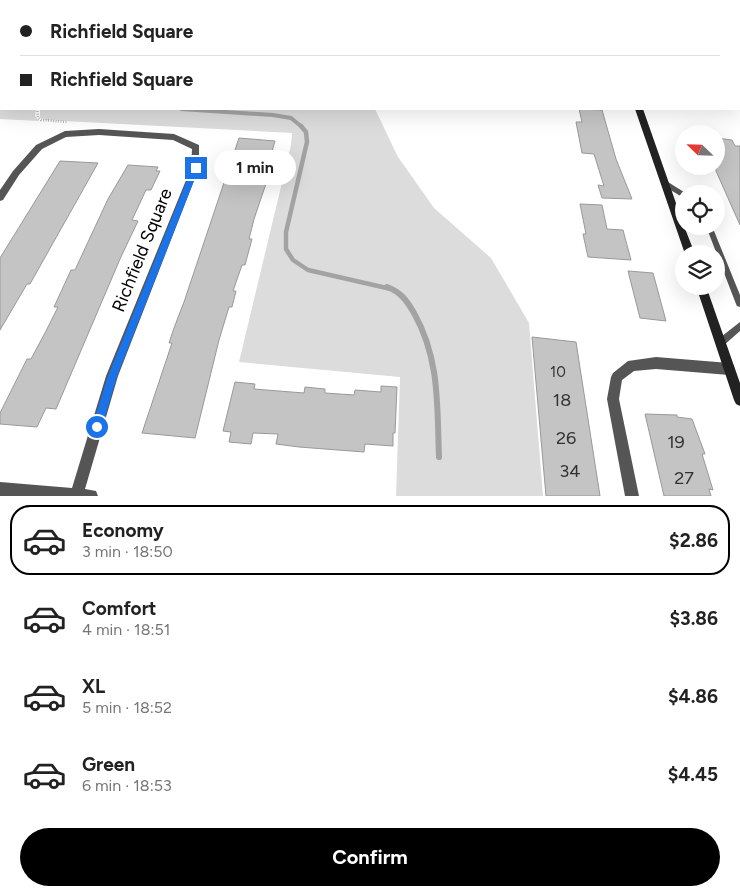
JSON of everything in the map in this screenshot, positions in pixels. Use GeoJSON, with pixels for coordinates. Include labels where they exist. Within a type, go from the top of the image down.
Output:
{"type":"FeatureCollection","features":[{"type":"Feature","properties":{"kind":"street"},"geometry":{"type":"LineString","coordinates":[[639,110],[687,245]]}},
{"type":"Feature","properties":{"kind":"street","name":"Richfield Square"},"geometry":{"type":"LineString","coordinates":[[0,196],[16,173],[39,148],[65,134],[99,132],[174,137],[196,147],[196,168],[112,376],[76,496]]}},
{"type":"Feature","properties":{"kind":"street"},"geometry":{"type":"LineString","coordinates":[[704,295],[740,400]]}},
{"type":"Feature","properties":{"kind":"street"},"geometry":{"type":"LineString","coordinates":[[632,496],[613,399],[617,377],[632,365],[656,363],[729,369]]}},
{"type":"Feature","properties":{"kind":"street"},"geometry":{"type":"LineString","coordinates":[[0,489],[90,496]]}},
{"type":"Feature","properties":{"kind":"lane"},"geometry":{"type":"LineString","coordinates":[[666,184],[675,190]]}},
{"type":"Feature","properties":{"kind":"lane"},"geometry":{"type":"LineString","coordinates":[[713,235],[740,304]]}},
{"type":"Feature","properties":{"kind":"lane"},"geometry":{"type":"LineString","coordinates":[[720,343],[740,326]]}},
{"type":"Feature","properties":{"kind":"path"},"geometry":{"type":"LineString","coordinates":[[37,110],[36,113],[41,120],[73,122],[65,134]]}},
{"type":"Feature","properties":{"kind":"shaded area"},"geometry":{"type":"Polygon","coordinates":[[[0,110],[36,110],[35,116],[39,121],[0,119],[0,110]]]}},
{"type":"Feature","properties":{"kind":"shaded area"},"geometry":{"type":"Polygon","coordinates":[[[40,110],[375,110],[398,157],[434,208],[491,258],[529,323],[543,496],[396,496],[400,377],[239,362],[291,145],[292,133],[45,120],[40,118],[40,110]]]}},
{"type":"Feature","properties":{"kind":"building"},"geometry":{"type":"Polygon","coordinates":[[[579,110],[602,110],[616,159],[632,199],[602,198],[598,185],[604,186],[594,154],[582,153],[576,122],[582,122],[579,110]]]}},
{"type":"Feature","properties":{"kind":"building"},"geometry":{"type":"Polygon","coordinates":[[[239,138],[275,141],[267,169],[271,169],[254,219],[249,239],[252,239],[245,265],[242,265],[233,291],[236,291],[232,307],[229,307],[219,340],[195,438],[142,433],[172,343],[169,343],[239,138]]]}},
{"type":"Feature","properties":{"kind":"building"},"geometry":{"type":"Polygon","coordinates":[[[725,139],[732,140],[735,146],[740,146],[740,225],[725,191],[725,185],[722,185],[718,175],[725,175],[725,139]]]}},
{"type":"Feature","properties":{"kind":"building"},"geometry":{"type":"Polygon","coordinates":[[[60,161],[98,163],[30,284],[27,284],[0,330],[0,258],[60,161]]]}},
{"type":"Feature","properties":{"kind":"building"},"geometry":{"type":"Polygon","coordinates":[[[128,165],[158,167],[156,171],[160,171],[151,190],[146,190],[132,220],[138,221],[56,409],[46,408],[37,427],[0,424],[0,413],[27,359],[31,359],[46,331],[58,307],[54,307],[71,270],[75,270],[108,199],[128,165]]]}},
{"type":"Feature","properties":{"kind":"building"},"geometry":{"type":"Polygon","coordinates":[[[580,204],[602,205],[607,229],[623,230],[631,260],[588,257],[583,234],[586,234],[580,204]]]}},
{"type":"Feature","properties":{"kind":"building"},"geometry":{"type":"Polygon","coordinates":[[[628,271],[653,273],[666,321],[640,318],[628,271]]]}},
{"type":"Feature","properties":{"kind":"building"},"geometry":{"type":"Polygon","coordinates":[[[532,337],[576,342],[600,496],[546,496],[532,337]]]}},
{"type":"Feature","properties":{"kind":"building"},"geometry":{"type":"Polygon","coordinates":[[[235,382],[255,384],[254,389],[304,393],[305,387],[325,389],[325,393],[354,395],[355,390],[381,392],[381,386],[397,387],[393,446],[365,444],[364,452],[299,447],[276,444],[278,434],[253,433],[251,444],[229,442],[231,432],[223,431],[235,382]]]}},
{"type":"Feature","properties":{"kind":"building"},"geometry":{"type":"Polygon","coordinates":[[[645,414],[677,415],[677,417],[692,419],[705,454],[702,454],[713,490],[709,489],[711,496],[664,496],[645,414]]]}},
{"type":"Feature","properties":{"kind":"waterway"},"geometry":{"type":"LineString","coordinates":[[196,110],[273,115],[291,118],[301,127]]}},
{"type":"Feature","properties":{"kind":"waterway"},"geometry":{"type":"LineString","coordinates":[[301,127],[306,132],[307,142],[286,232],[286,249],[293,260],[308,270],[391,289]]}},
{"type":"Feature","properties":{"kind":"waterway"},"geometry":{"type":"LineString","coordinates":[[387,287],[400,294],[409,305],[429,348],[436,383],[439,457]]}},
{"type":"Feature","properties":{"kind":"route"},"geometry":{"type":"LineString","coordinates":[[97,427],[112,376],[196,168]]}}]}
